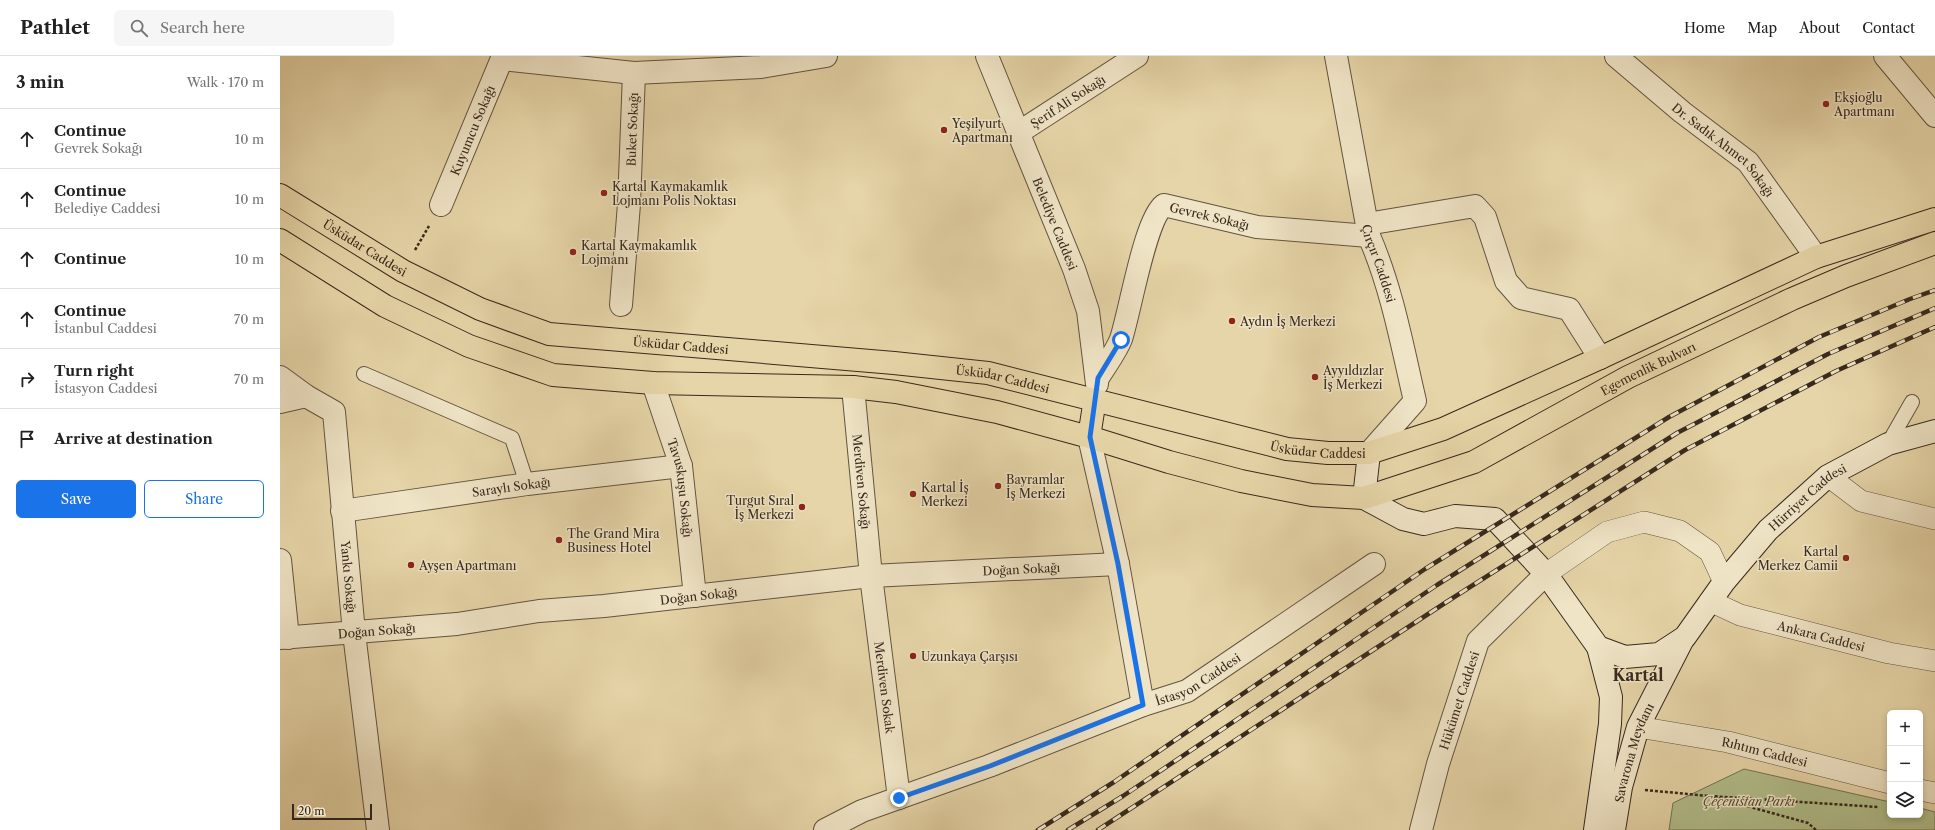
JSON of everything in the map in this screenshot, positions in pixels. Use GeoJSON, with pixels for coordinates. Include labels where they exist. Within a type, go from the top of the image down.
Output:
{"type":"FeatureCollection","features":[{"type":"Feature","properties":{"kind":"main road","name":"Üsküdar Caddesi"},"geometry":{"type":"LineString","coordinates":[[280,195],[403,270],[480,309],[548,334],[962,369],[1096,388],[1170,420],[1287,449],[1328,453],[1369,453]]}},
{"type":"Feature","properties":{"kind":"main road"},"geometry":{"type":"LineString","coordinates":[[1369,453],[1443,428],[1600,358],[1816,257],[1935,219]]}},
{"type":"Feature","properties":{"kind":"main road","name":"Egemenlik Bulvarı"},"geometry":{"type":"LineString","coordinates":[[1364,498],[1474,462],[1628,377],[1778,306],[1846,276],[1935,243]]}},
{"type":"Feature","properties":{"kind":"main road"},"geometry":{"type":"LineString","coordinates":[[282,247],[386,306],[469,346],[553,375],[654,384],[853,387],[896,392],[997,412],[1090,437],[1169,462],[1241,481],[1312,495],[1364,498]]}},
{"type":"Feature","properties":{"kind":"main road"},"geometry":{"type":"LineString","coordinates":[[1090,437],[1096,388]]}},
{"type":"Feature","properties":{"kind":"street"},"geometry":{"type":"LineString","coordinates":[[503,58],[634,73],[761,66],[826,56]]}},
{"type":"Feature","properties":{"kind":"street","name":"Belediye Caddesi"},"geometry":{"type":"LineString","coordinates":[[987,56],[1074,269],[1088,311],[1096,388]]}},
{"type":"Feature","properties":{"kind":"street","name":"Şerif Ali Sokağı"},"geometry":{"type":"LineString","coordinates":[[1018,133],[1137,56]]}},
{"type":"Feature","properties":{"kind":"street","name":"Çırçır Caddesi"},"geometry":{"type":"LineString","coordinates":[[1336,56],[1368,230],[1378,256],[1393,305],[1415,401],[1369,453]]}},
{"type":"Feature","properties":{"kind":"street","name":"Dr. Sadık Ahmet Sokağı"},"geometry":{"type":"LineString","coordinates":[[1616,56],[1682,112],[1748,162],[1816,257]]}},
{"type":"Feature","properties":{"kind":"street"},"geometry":{"type":"LineString","coordinates":[[1885,56],[1935,116]]}},
{"type":"Feature","properties":{"kind":"street","name":"Kuyumcu Sokağı"},"geometry":{"type":"LineString","coordinates":[[441,205],[503,58]]}},
{"type":"Feature","properties":{"kind":"street","name":"Buket Sokağı"},"geometry":{"type":"LineString","coordinates":[[621,305],[629,204],[634,73]]}},
{"type":"Feature","properties":{"kind":"street","name":"Gevrek Sokağı"},"geometry":{"type":"LineString","coordinates":[[1096,388],[1121,340],[1149,233],[1159,209],[1164,205],[1256,227],[1368,230]]}},
{"type":"Feature","properties":{"kind":"street"},"geometry":{"type":"LineString","coordinates":[[1368,230],[1475,206],[1485,217],[1506,281],[1521,298],[1569,309],[1600,358]]}},
{"type":"Feature","properties":{"kind":"street","name":"Yankı Sokağı"},"geometry":{"type":"LineString","coordinates":[[280,377],[306,396],[334,412],[354,633],[378,830]]}},
{"type":"Feature","properties":{"kind":"street","name":"Tavuskuşu Sokağı"},"geometry":{"type":"LineString","coordinates":[[654,384],[681,466],[695,596]]}},
{"type":"Feature","properties":{"kind":"street","name":"Merdiven Sokağı"},"geometry":{"type":"LineString","coordinates":[[853,387],[871,576]]}},
{"type":"Feature","properties":{"kind":"street"},"geometry":{"type":"LineString","coordinates":[[280,402],[306,396]]}},
{"type":"Feature","properties":{"kind":"street","name":"Hürriyet Caddesi"},"geometry":{"type":"LineString","coordinates":[[1684,637],[1724,582],[1768,530],[1828,476],[1888,444],[1935,431]]}},
{"type":"Feature","properties":{"kind":"street"},"geometry":{"type":"LineString","coordinates":[[1090,437],[1118,564],[1143,705]]}},
{"type":"Feature","properties":{"kind":"street","name":"Üsküdar Caddesi"},"geometry":{"type":"LineString","coordinates":[[1364,498],[1369,453]]}},
{"type":"Feature","properties":{"kind":"street","name":"Saraylı Sokağı"},"geometry":{"type":"LineString","coordinates":[[342,511],[527,484],[681,466]]}},
{"type":"Feature","properties":{"kind":"street"},"geometry":{"type":"LineString","coordinates":[[1828,476],[1861,501],[1935,520]]}},
{"type":"Feature","properties":{"kind":"street"},"geometry":{"type":"LineString","coordinates":[[1364,498],[1403,519],[1424,524],[1455,516],[1495,519],[1546,574],[1598,647],[1624,657],[1659,654],[1684,637]]}},
{"type":"Feature","properties":{"kind":"street"},"geometry":{"type":"LineString","coordinates":[[1546,574],[1607,532],[1644,522],[1680,531],[1710,552],[1724,582]]}},
{"type":"Feature","properties":{"kind":"street"},"geometry":{"type":"LineString","coordinates":[[280,560],[284,638]]}},
{"type":"Feature","properties":{"kind":"street","name":"Doğan Sokağı"},"geometry":{"type":"LineString","coordinates":[[284,638],[457,624],[539,611],[695,596],[871,576],[1118,564]]}},
{"type":"Feature","properties":{"kind":"street","name":"İstasyon Caddesi"},"geometry":{"type":"LineString","coordinates":[[825,830],[862,811],[990,766],[1143,705],[1187,692],[1374,564]]}},
{"type":"Feature","properties":{"kind":"street","name":"Hükümet Caddesi"},"geometry":{"type":"LineString","coordinates":[[1420,830],[1438,764],[1478,641],[1546,574]]}},
{"type":"Feature","properties":{"kind":"street","name":"Merdiven Sokak"},"geometry":{"type":"LineString","coordinates":[[871,576],[899,798]]}},
{"type":"Feature","properties":{"kind":"street","name":"Ankara Caddesi"},"geometry":{"type":"LineString","coordinates":[[1710,601],[1740,615],[1889,653],[1935,661]]}},
{"type":"Feature","properties":{"kind":"street","name":"Savarona Meydanı"},"geometry":{"type":"LineString","coordinates":[[1614,830],[1621,787],[1638,727],[1684,637]]}},
{"type":"Feature","properties":{"kind":"street","name":"Savarona Meydanı"},"geometry":{"type":"LineString","coordinates":[[1595,830],[1610,724],[1611,697],[1598,647]]}},
{"type":"Feature","properties":{"kind":"street","name":"Rıhtım Caddesi"},"geometry":{"type":"LineString","coordinates":[[1638,727],[1728,742],[1887,782]]}},
{"type":"Feature","properties":{"kind":"street"},"geometry":{"type":"LineString","coordinates":[[1923,791],[1935,793]]}},
{"type":"Feature","properties":{"kind":"lane"},"geometry":{"type":"LineString","coordinates":[[364,374],[512,438],[527,484]]}},
{"type":"Feature","properties":{"kind":"lane"},"geometry":{"type":"LineString","coordinates":[[1888,444],[1912,402]]}},
{"type":"Feature","properties":{"kind":"path"},"geometry":{"type":"LineString","coordinates":[[403,270],[441,205]]}},
{"type":"Feature","properties":{"kind":"path"},"geometry":{"type":"LineString","coordinates":[[1621,787],[1709,796],[1883,808]]}},
{"type":"Feature","properties":{"kind":"path"},"geometry":{"type":"LineString","coordinates":[[1709,796],[1808,823],[1816,830]]}},
{"type":"Feature","properties":{"kind":"green space","name":"Çeçenistan Parkı"},"geometry":{"type":"Polygon","coordinates":[[[1744,769],[1887,801],[1887,818],[1923,818],[1923,809],[1935,812],[1935,830],[1669,830],[1673,803],[1744,769]]]}},
{"type":"Feature","properties":{"kind":"railway"},"geometry":{"type":"LineString","coordinates":[[1038,830],[1114,782],[1425,569],[1669,417],[1819,337],[1935,290]]}},
{"type":"Feature","properties":{"kind":"railway"},"geometry":{"type":"LineString","coordinates":[[1068,830],[1123,796],[1437,585],[1677,433],[1828,354],[1935,308]]}},
{"type":"Feature","properties":{"kind":"railway"},"geometry":{"type":"LineString","coordinates":[[1098,830],[1448,601],[1685,450],[1836,371],[1935,327]]}},
{"type":"Feature","properties":{"kind":"place","name":"Ekşioğlu Apartmanı"},"geometry":{"type":"Point","coordinates":[1826,104]}},
{"type":"Feature","properties":{"kind":"place","name":"Yeşilyurt Apartmanı"},"geometry":{"type":"Point","coordinates":[944,130]}},
{"type":"Feature","properties":{"kind":"place","name":"Kartal Kaymakamlık Lojmanı Polis Noktası"},"geometry":{"type":"Point","coordinates":[604,193]}},
{"type":"Feature","properties":{"kind":"place","name":"Kartal Kaymakamlık Lojmanı"},"geometry":{"type":"Point","coordinates":[573,252]}},
{"type":"Feature","properties":{"kind":"place","name":"Aydın İş Merkezi"},"geometry":{"type":"Point","coordinates":[1232,321]}},
{"type":"Feature","properties":{"kind":"place","name":"Ayyıldızlar İş Merkezi"},"geometry":{"type":"Point","coordinates":[1315,377]}},
{"type":"Feature","properties":{"kind":"place","name":"Bayramlar İş Merkezi"},"geometry":{"type":"Point","coordinates":[998,486]}},
{"type":"Feature","properties":{"kind":"place","name":"Kartal İş Merkezi"},"geometry":{"type":"Point","coordinates":[913,494]}},
{"type":"Feature","properties":{"kind":"place","name":"Turgut Sıral İş Merkezi"},"geometry":{"type":"Point","coordinates":[802,507]}},
{"type":"Feature","properties":{"kind":"place","name":"The Grand Mira Business Hotel"},"geometry":{"type":"Point","coordinates":[559,540]}},
{"type":"Feature","properties":{"kind":"place","name":"Kartal Merkez Camii"},"geometry":{"type":"Point","coordinates":[1846,558]}},
{"type":"Feature","properties":{"kind":"place","name":"Ayşen Apartmanı"},"geometry":{"type":"Point","coordinates":[411,565]}},
{"type":"Feature","properties":{"kind":"place","name":"Uzunkaya Çarşısı"},"geometry":{"type":"Point","coordinates":[913,656]}},
{"type":"Feature","properties":{"kind":"district","name":"Kartal"},"geometry":{"type":"Point","coordinates":[1638,675]}},
{"type":"Feature","properties":{"kind":"route"},"geometry":{"type":"LineString","coordinates":[[899,798],[990,766],[1143,705],[1118,564],[1090,437],[1098,378],[1121,340]]}}]}
